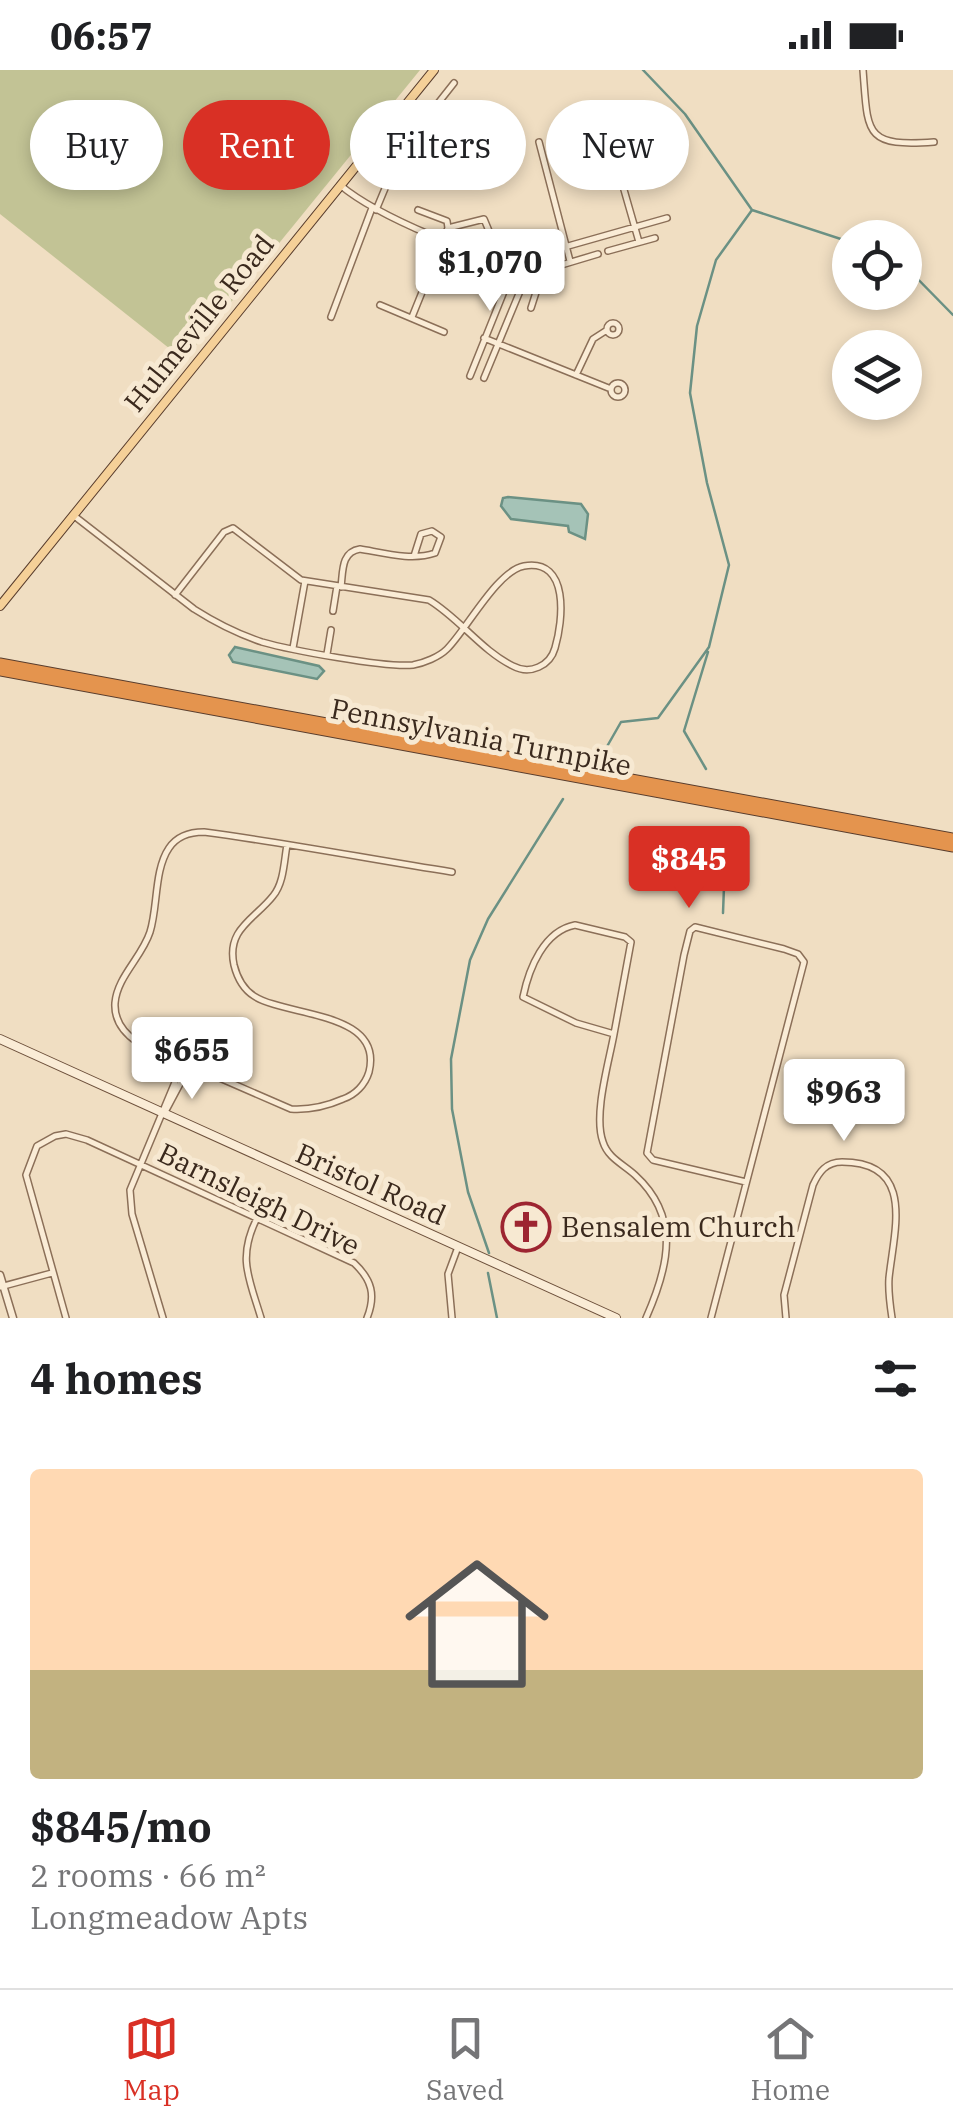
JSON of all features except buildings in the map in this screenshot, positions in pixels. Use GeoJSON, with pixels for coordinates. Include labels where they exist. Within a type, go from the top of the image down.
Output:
{"type":"FeatureCollection","features":[{"type":"Feature","properties":{"kind":"highway","name":"Pennsylvania Turnpike"},"geometry":{"type":"LineString","coordinates":[[0,667],[953,838]]}},
{"type":"Feature","properties":{"kind":"highway","name":"Pennsylvania Turnpike"},"geometry":{"type":"LineString","coordinates":[[0,667],[953,847]]}},
{"type":"Feature","properties":{"kind":"main road","name":"Hulmeville Road"},"geometry":{"type":"LineString","coordinates":[[0,606],[434,70]]}},
{"type":"Feature","properties":{"kind":"main road","name":"Bristol Road"},"geometry":{"type":"LineString","coordinates":[[0,1039],[616,1318]]}},
{"type":"Feature","properties":{"kind":"street"},"geometry":{"type":"LineString","coordinates":[[863,70],[868,120],[876,136],[895,145],[934,142]]}},
{"type":"Feature","properties":{"kind":"street"},"geometry":{"type":"LineString","coordinates":[[330,317],[401,150],[454,83]]}},
{"type":"Feature","properties":{"kind":"street"},"geometry":{"type":"LineString","coordinates":[[539,142],[570,261]]}},
{"type":"Feature","properties":{"kind":"street"},"geometry":{"type":"LineString","coordinates":[[340,184],[374,209],[500,261],[530,267]]}},
{"type":"Feature","properties":{"kind":"street"},"geometry":{"type":"LineString","coordinates":[[624,190],[639,242]]}},
{"type":"Feature","properties":{"kind":"street"},"geometry":{"type":"LineString","coordinates":[[412,318],[448,228],[447,221],[418,210]]}},
{"type":"Feature","properties":{"kind":"street"},"geometry":{"type":"LineString","coordinates":[[484,378],[530,267],[542,255],[667,218]]}},
{"type":"Feature","properties":{"kind":"street"},"geometry":{"type":"LineString","coordinates":[[448,228],[484,219],[494,243]]}},
{"type":"Feature","properties":{"kind":"street"},"geometry":{"type":"LineString","coordinates":[[608,251],[656,238]]}},
{"type":"Feature","properties":{"kind":"street"},"geometry":{"type":"LineString","coordinates":[[530,308],[543,275],[556,264],[598,254]]}},
{"type":"Feature","properties":{"kind":"street"},"geometry":{"type":"LineString","coordinates":[[470,376],[509,279]]}},
{"type":"Feature","properties":{"kind":"street"},"geometry":{"type":"LineString","coordinates":[[380,304],[444,332]]}},
{"type":"Feature","properties":{"kind":"street"},"geometry":{"type":"LineString","coordinates":[[576,375],[593,338],[607,330]]}},
{"type":"Feature","properties":{"kind":"street"},"geometry":{"type":"LineString","coordinates":[[484,338],[611,388]]}},
{"type":"Feature","properties":{"kind":"street"},"geometry":{"type":"LineString","coordinates":[[73,515],[175,594],[226,628],[292,648],[414,664],[439,655],[464,628],[506,576],[516,569],[538,567],[557,579],[561,599],[557,644],[548,662],[526,669],[513,666],[464,628],[429,600],[305,581],[288,572],[238,530],[228,529],[175,594]]}},
{"type":"Feature","properties":{"kind":"street"},"geometry":{"type":"LineString","coordinates":[[333,611],[345,560],[354,550],[414,556],[434,553],[440,537],[432,531],[422,534],[414,556]]}},
{"type":"Feature","properties":{"kind":"street"},"geometry":{"type":"LineString","coordinates":[[292,648],[305,581]]}},
{"type":"Feature","properties":{"kind":"street"},"geometry":{"type":"LineString","coordinates":[[327,654],[330,630]]}},
{"type":"Feature","properties":{"kind":"street"},"geometry":{"type":"LineString","coordinates":[[287,845],[276,892],[236,934],[233,958],[237,975],[249,992],[269,1004],[343,1024],[357,1032],[370,1056],[366,1080],[346,1099],[296,1110],[273,1104],[186,1064],[128,1036],[121,1027],[115,1010],[118,990],[150,932],[166,854],[178,839],[198,832],[287,845],[452,872]]}},
{"type":"Feature","properties":{"kind":"street"},"geometry":{"type":"LineString","coordinates":[[614,1034],[576,1023],[522,997],[546,943],[560,930],[584,926],[631,942],[602,1100],[601,1134],[614,1159],[653,1194],[664,1213],[665,1257],[646,1318]]}},
{"type":"Feature","properties":{"kind":"street"},"geometry":{"type":"LineString","coordinates":[[711,1318],[804,962],[798,954],[784,949],[694,927],[684,955],[647,1154],[653,1160],[746,1182]]}},
{"type":"Feature","properties":{"kind":"street"},"geometry":{"type":"LineString","coordinates":[[164,1318],[130,1206],[130,1190],[138,1164],[163,1114],[170,1109],[186,1064]]}},
{"type":"Feature","properties":{"kind":"street","name":"Barnsleigh Drive"},"geometry":{"type":"LineString","coordinates":[[66,1318],[27,1184],[28,1163],[37,1146],[55,1136],[74,1135],[361,1270],[371,1285],[373,1297],[367,1318]]}},
{"type":"Feature","properties":{"kind":"street"},"geometry":{"type":"LineString","coordinates":[[786,1318],[784,1295],[813,1185],[819,1172],[832,1163],[846,1162],[880,1171],[895,1193],[888,1290],[892,1318]]}},
{"type":"Feature","properties":{"kind":"street"},"geometry":{"type":"LineString","coordinates":[[257,1218],[246,1244],[244,1261],[261,1318]]}},
{"type":"Feature","properties":{"kind":"street"},"geometry":{"type":"LineString","coordinates":[[452,1318],[448,1274],[458,1247]]}},
{"type":"Feature","properties":{"kind":"street"},"geometry":{"type":"LineString","coordinates":[[2,1286],[52,1273]]}},
{"type":"Feature","properties":{"kind":"street"},"geometry":{"type":"LineString","coordinates":[[0,1275],[13,1318]]}},
{"type":"Feature","properties":{"kind":"green space"},"geometry":{"type":"Polygon","coordinates":[[[0,70],[420,70],[396,100],[350,100],[350,156],[330,181],[330,100],[183,100],[183,190],[322,190],[184,360],[0,214],[0,70]]]}},
{"type":"Feature","properties":{"kind":"shaded area"},"geometry":{"type":"Polygon","coordinates":[[[503,498],[581,504],[588,514],[585,539],[569,532],[568,526],[511,519],[501,506],[503,498]]]}},
{"type":"Feature","properties":{"kind":"shaded area"},"geometry":{"type":"Polygon","coordinates":[[[235,647],[319,666],[324,671],[317,679],[233,662],[229,655],[235,647]]]}},
{"type":"Feature","properties":{"kind":"waterway"},"geometry":{"type":"LineString","coordinates":[[643,70],[685,114],[752,210],[832,236]]}},
{"type":"Feature","properties":{"kind":"waterway"},"geometry":{"type":"LineString","coordinates":[[605,750],[621,722],[658,718],[709,647],[729,565],[707,483],[690,393],[697,326],[716,260],[752,210]]}},
{"type":"Feature","properties":{"kind":"waterway"},"geometry":{"type":"LineString","coordinates":[[922,283],[953,315]]}},
{"type":"Feature","properties":{"kind":"waterway"},"geometry":{"type":"LineString","coordinates":[[706,769],[684,731],[708,652]]}},
{"type":"Feature","properties":{"kind":"waterway"},"geometry":{"type":"LineString","coordinates":[[489,1253],[468,1192],[452,1109],[451,1059],[470,960],[488,919],[563,799]]}},
{"type":"Feature","properties":{"kind":"waterway"},"geometry":{"type":"LineString","coordinates":[[723,913],[725,860],[739,840],[730,831]]}},
{"type":"Feature","properties":{"kind":"waterway"},"geometry":{"type":"LineString","coordinates":[[488,1273],[497,1318]]}},
{"type":"Feature","properties":{"kind":"place","name":"Bensalem Church"},"geometry":{"type":"Point","coordinates":[526,1227]}}]}
